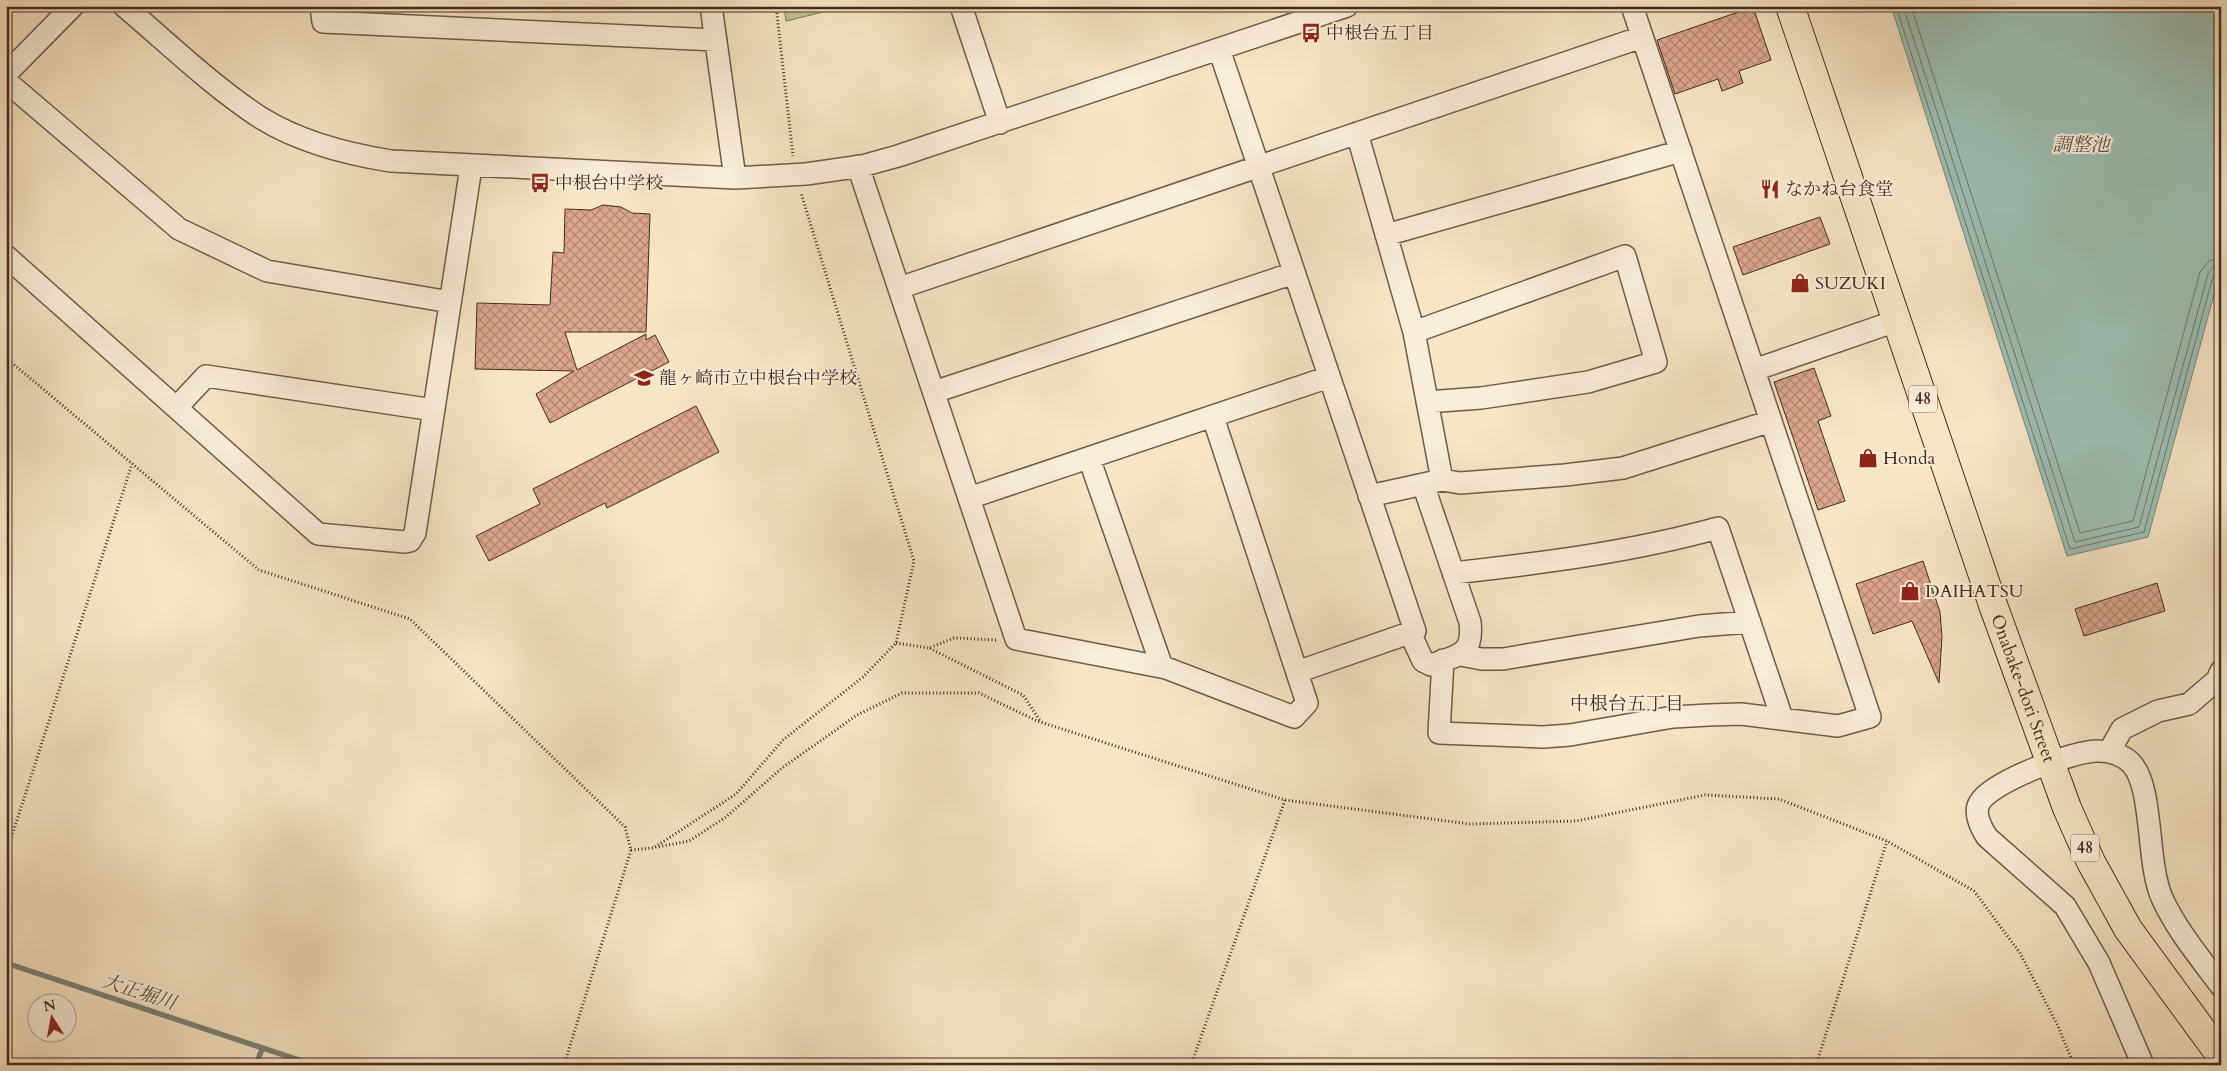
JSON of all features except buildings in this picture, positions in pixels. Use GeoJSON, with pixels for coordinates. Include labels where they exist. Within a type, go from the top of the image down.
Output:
{"type":"FeatureCollection","features":[{"type":"Feature","properties":{"kind":"main road","name":"Onabake-dori Street"},"geometry":{"type":"LineString","coordinates":[[1790,6],[1992,605],[2049,764],[2077,834],[2128,929],[2221,1056]]}},
{"type":"Feature","properties":{"kind":"street"},"geometry":{"type":"LineString","coordinates":[[6,74],[73,6]]}},
{"type":"Feature","properties":{"kind":"street"},"geometry":{"type":"LineString","coordinates":[[124,6],[228,94],[262,118],[321,146],[358,156],[391,162],[735,178],[796,176],[858,166],[1000,123],[1347,6]]}},
{"type":"Feature","properties":{"kind":"street"},"geometry":{"type":"LineString","coordinates":[[321,6],[323,22],[716,40]]}},
{"type":"Feature","properties":{"kind":"street"},"geometry":{"type":"LineString","coordinates":[[711,6],[735,178]]}},
{"type":"Feature","properties":{"kind":"street"},"geometry":{"type":"LineString","coordinates":[[961,6],[1000,123]]}},
{"type":"Feature","properties":{"kind":"street"},"geometry":{"type":"LineString","coordinates":[[1357,133],[1414,332],[1427,402],[1433,482],[1453,573],[1470,622],[1472,638],[1452,658],[1439,733],[1543,737],[1570,735],[1673,718],[1741,714],[1838,726],[1870,717],[1632,6]]}},
{"type":"Feature","properties":{"kind":"street"},"geometry":{"type":"LineString","coordinates":[[899,288],[1642,37]]}},
{"type":"Feature","properties":{"kind":"street"},"geometry":{"type":"LineString","coordinates":[[1219,49],[1415,631],[1297,672]]}},
{"type":"Feature","properties":{"kind":"street"},"geometry":{"type":"LineString","coordinates":[[6,81],[179,229],[267,271],[450,302]]}},
{"type":"Feature","properties":{"kind":"street"},"geometry":{"type":"LineString","coordinates":[[1386,235],[1680,151]]}},
{"type":"Feature","properties":{"kind":"street"},"geometry":{"type":"LineString","coordinates":[[858,166],[1016,639],[1162,667],[1294,717],[1307,703],[1213,417]]}},
{"type":"Feature","properties":{"kind":"street"},"geometry":{"type":"LineString","coordinates":[[6,256],[318,534],[405,542],[410,541],[415,533],[471,167]]}},
{"type":"Feature","properties":{"kind":"street"},"geometry":{"type":"LineString","coordinates":[[1414,332],[1625,256],[1656,362],[1588,382],[1481,398],[1427,402]]}},
{"type":"Feature","properties":{"kind":"street"},"geometry":{"type":"LineString","coordinates":[[934,392],[1294,272]]}},
{"type":"Feature","properties":{"kind":"street"},"geometry":{"type":"LineString","coordinates":[[1754,370],[1896,321]]}},
{"type":"Feature","properties":{"kind":"street"},"geometry":{"type":"LineString","coordinates":[[177,407],[206,376],[434,410]]}},
{"type":"Feature","properties":{"kind":"street"},"geometry":{"type":"LineString","coordinates":[[970,498],[1329,377]]}},
{"type":"Feature","properties":{"kind":"street"},"geometry":{"type":"LineString","coordinates":[[1369,496],[1433,482],[1469,482],[1565,475],[1623,468],[1771,421]]}},
{"type":"Feature","properties":{"kind":"street"},"geometry":{"type":"LineString","coordinates":[[1089,458],[1162,667]]}},
{"type":"Feature","properties":{"kind":"street"},"geometry":{"type":"LineString","coordinates":[[1453,573],[1558,562],[1666,542],[1718,528],[1782,718]]}},
{"type":"Feature","properties":{"kind":"street"},"geometry":{"type":"LineString","coordinates":[[1410,633],[1422,661],[1431,665],[1452,658],[1503,659],[1699,626],[1750,622]]}},
{"type":"Feature","properties":{"kind":"street"},"geometry":{"type":"LineString","coordinates":[[2108,752],[2122,729],[2158,710],[2189,704],[2217,680],[2221,671]]}},
{"type":"Feature","properties":{"kind":"street"},"geometry":{"type":"LineString","coordinates":[[2143,1065],[2099,963],[2065,906],[1987,837],[1980,828],[1979,802],[1998,784],[2082,752],[2100,750],[2120,755],[2130,762],[2142,782],[2152,861],[2162,898],[2186,939],[2221,986]]}},
{"type":"Feature","properties":{"kind":"path"},"geometry":{"type":"LineString","coordinates":[[652,848],[736,794],[783,740],[862,677],[896,643],[914,561],[796,176],[776,6]]}},
{"type":"Feature","properties":{"kind":"path"},"geometry":{"type":"LineString","coordinates":[[6,358],[259,570],[410,618],[624,827],[631,850],[564,1065]]}},
{"type":"Feature","properties":{"kind":"path"},"geometry":{"type":"LineString","coordinates":[[6,854],[132,464]]}},
{"type":"Feature","properties":{"kind":"path"},"geometry":{"type":"LineString","coordinates":[[929,648],[954,638],[1011,641],[1016,639]]}},
{"type":"Feature","properties":{"kind":"path"},"geometry":{"type":"LineString","coordinates":[[896,643],[929,648],[1023,695],[1041,722]]}},
{"type":"Feature","properties":{"kind":"path"},"geometry":{"type":"LineString","coordinates":[[631,850],[689,841],[726,817],[782,768],[857,714],[902,693],[979,693],[1041,722],[1285,800],[1470,824],[1576,820],[1705,796],[1779,799],[1887,841],[1974,891],[2020,953],[2058,1026],[2074,1065]]}},
{"type":"Feature","properties":{"kind":"path"},"geometry":{"type":"LineString","coordinates":[[1191,1065],[1285,800]]}},
{"type":"Feature","properties":{"kind":"path"},"geometry":{"type":"LineString","coordinates":[[1816,1065],[1887,841]]}},
{"type":"Feature","properties":{"kind":"green space"},"geometry":{"type":"Polygon","coordinates":[[[784,6],[848,6],[786,21],[784,6]]]}},
{"type":"Feature","properties":{"kind":"water","name":"調整池"},"geometry":{"type":"Polygon","coordinates":[[[1891,6],[2221,6],[2221,269],[2148,537],[2067,556],[1891,6]]]}},
{"type":"Feature","properties":{"kind":"waterway","name":"大正堀川"},"geometry":{"type":"LineString","coordinates":[[6,963],[314,1065]]}},
{"type":"Feature","properties":{"kind":"waterway"},"geometry":{"type":"LineString","coordinates":[[256,1065],[262,1049]]}},
{"type":"Feature","properties":{"kind":"place","name":"中根台五丁目"},"geometry":{"type":"Point","coordinates":[1311,33]}},
{"type":"Feature","properties":{"kind":"place","name":"中根台中学校"},"geometry":{"type":"Point","coordinates":[540,183]}},
{"type":"Feature","properties":{"kind":"place","name":"なかね台食堂"},"geometry":{"type":"Point","coordinates":[1770,189]}},
{"type":"Feature","properties":{"kind":"place","name":"SUZUKI"},"geometry":{"type":"Point","coordinates":[1800,283]}},
{"type":"Feature","properties":{"kind":"place","name":"龍ヶ崎市立中根台中学校"},"geometry":{"type":"Point","coordinates":[644,378]}},
{"type":"Feature","properties":{"kind":"place","name":"Honda"},"geometry":{"type":"Point","coordinates":[1868,458]}},
{"type":"Feature","properties":{"kind":"place","name":"DAIHATSU"},"geometry":{"type":"Point","coordinates":[1910,591]}},
{"type":"Feature","properties":{"kind":"district","name":"中根台五丁目"},"geometry":{"type":"Point","coordinates":[1627,704]}}]}
